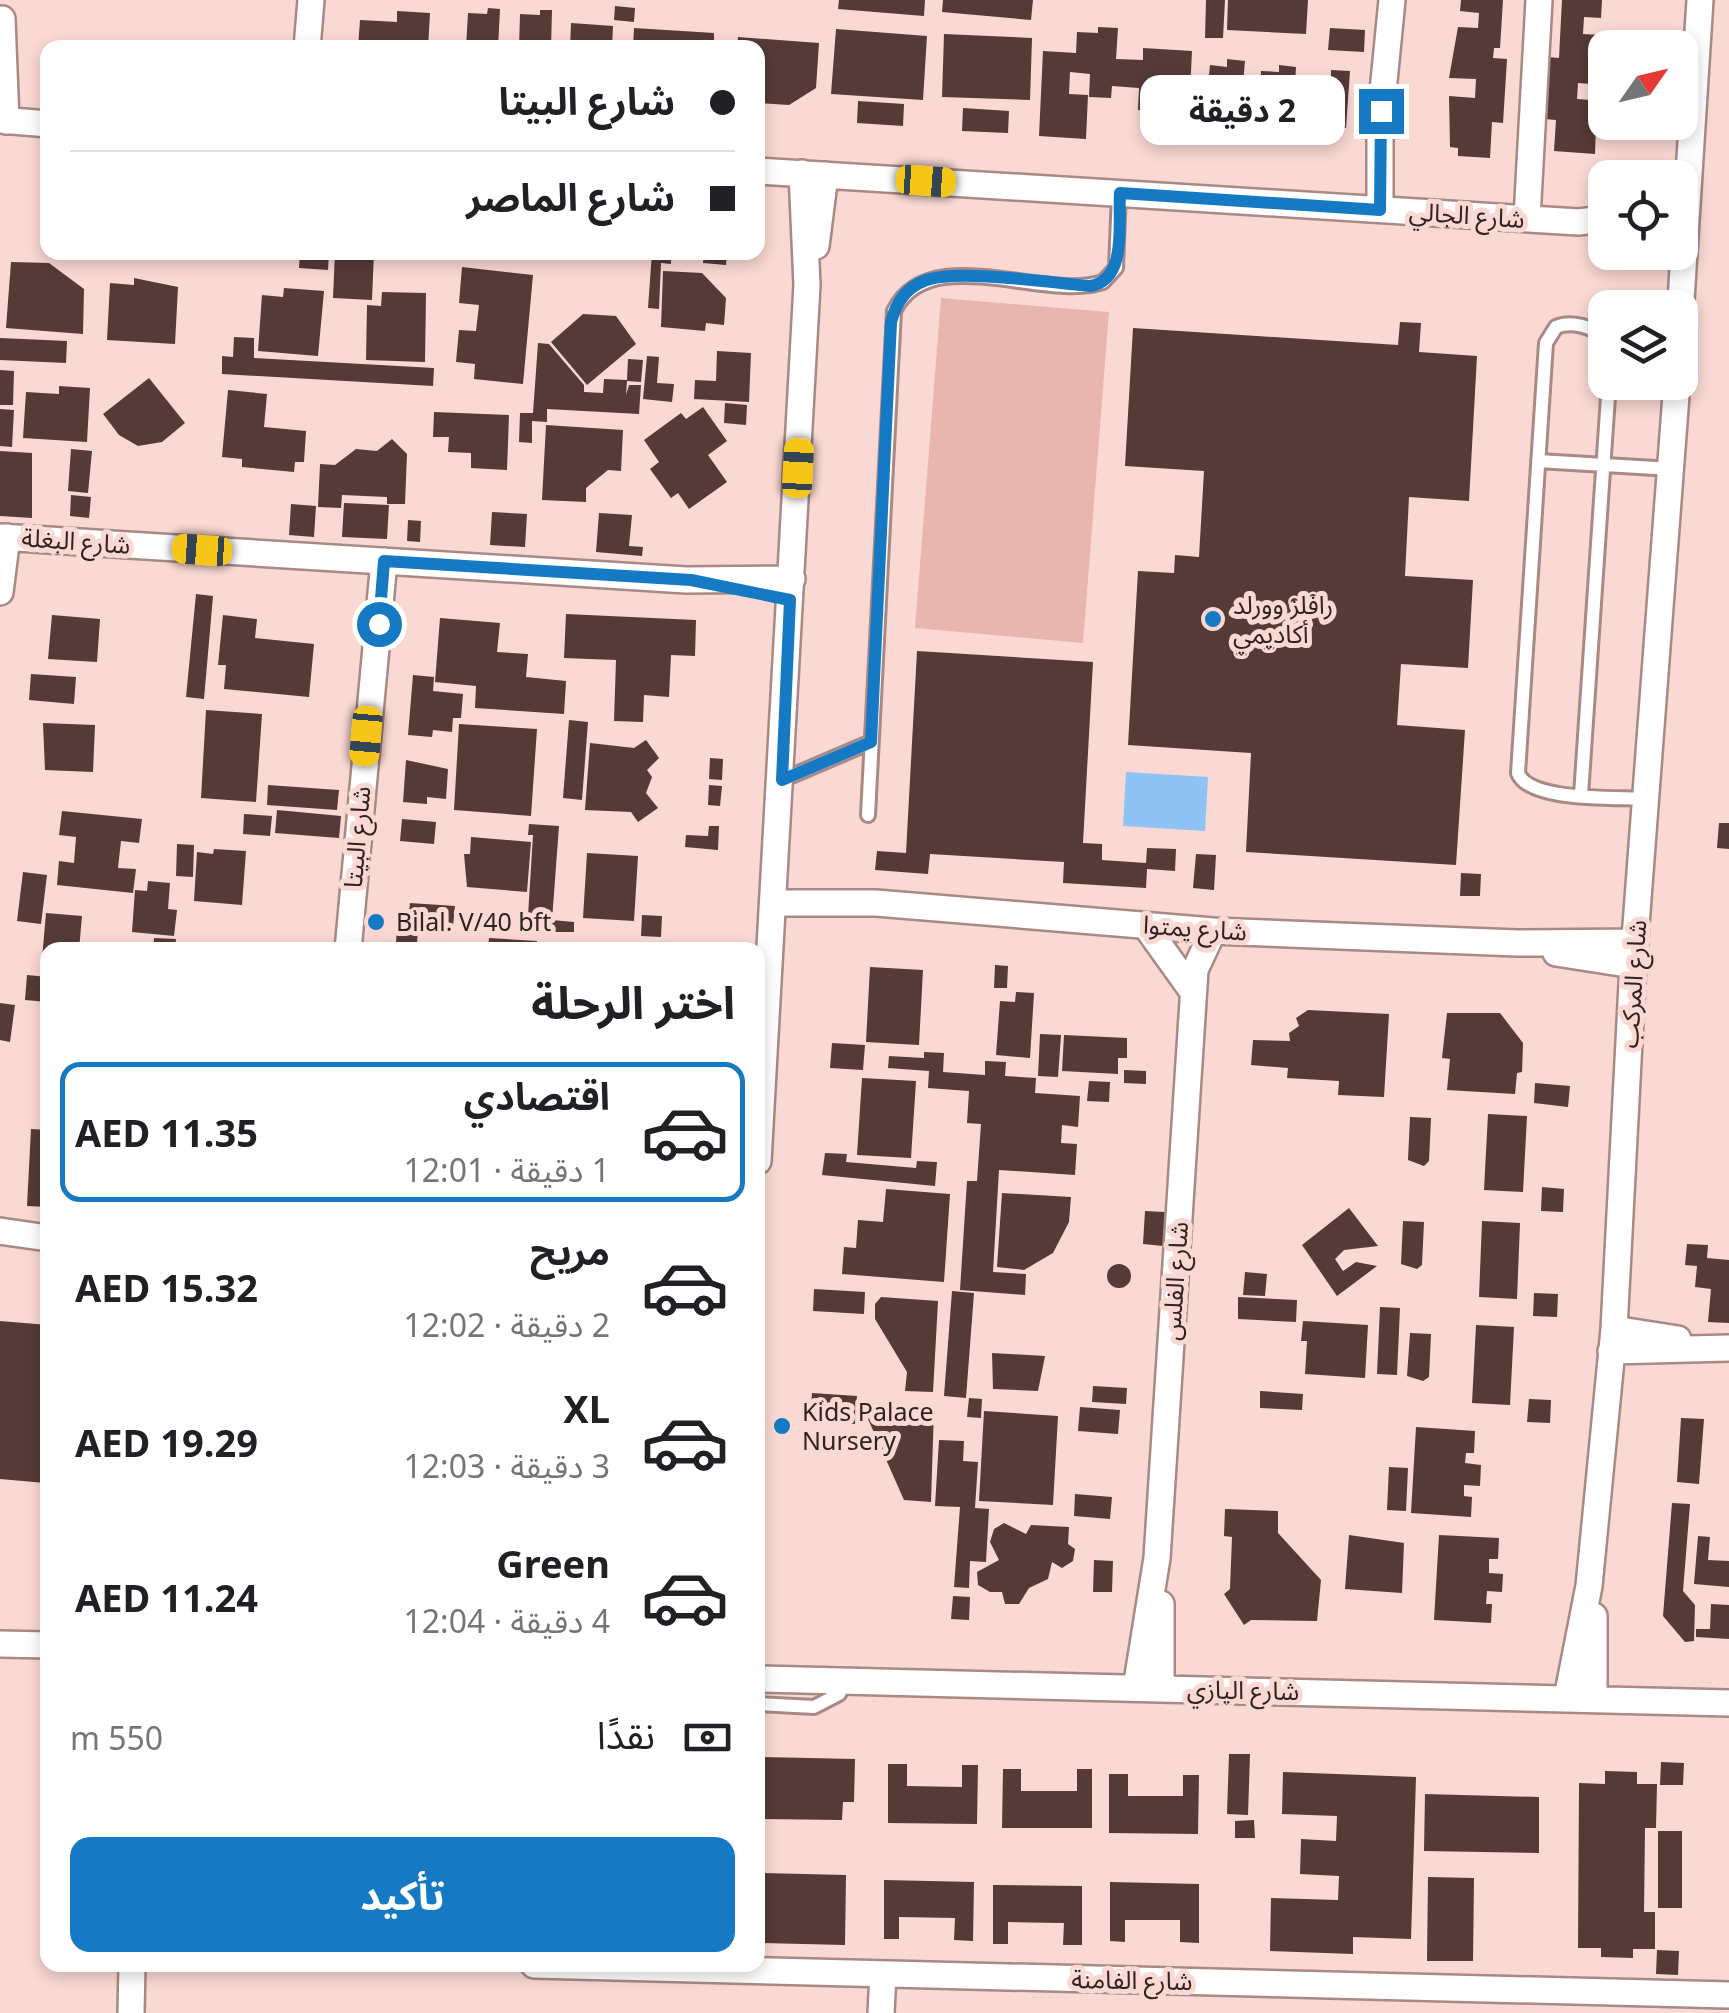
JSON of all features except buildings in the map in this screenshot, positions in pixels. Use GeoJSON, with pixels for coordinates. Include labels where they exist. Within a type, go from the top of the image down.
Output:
{"type":"FeatureCollection","features":[{"type":"Feature","properties":{"kind":"street"},"geometry":{"type":"LineString","coordinates":[[308,40],[311,0]]}},
{"type":"Feature","properties":{"kind":"street"},"geometry":{"type":"LineString","coordinates":[[1370,209],[1392,0]]}},
{"type":"Feature","properties":{"kind":"street"},"geometry":{"type":"LineString","coordinates":[[1528,218],[1539,0]]}},
{"type":"Feature","properties":{"kind":"street"},"geometry":{"type":"LineString","coordinates":[[1688,160],[1700,0]]}},
{"type":"Feature","properties":{"kind":"street"},"geometry":{"type":"LineString","coordinates":[[2,16],[3,120],[40,123]]}},
{"type":"Feature","properties":{"kind":"street","name":"شارع الجالي"},"geometry":{"type":"LineString","coordinates":[[765,171],[1588,221]]}},
{"type":"Feature","properties":{"kind":"street"},"geometry":{"type":"LineString","coordinates":[[765,1044],[813,174]]}},
{"type":"Feature","properties":{"kind":"street","name":"شارع الجالي"},"geometry":{"type":"LineString","coordinates":[[1578,222],[1588,225]]}},
{"type":"Feature","properties":{"kind":"street","name":"شارع المركب"},"geometry":{"type":"LineString","coordinates":[[1567,1698],[1589,1586],[1613,1340],[1634,953],[1675,400]]}},
{"type":"Feature","properties":{"kind":"street"},"geometry":{"type":"LineString","coordinates":[[0,592],[4,537]]}},
{"type":"Feature","properties":{"kind":"street","name":"شارع البغلة"},"geometry":{"type":"LineString","coordinates":[[4,537],[791,589]]}},
{"type":"Feature","properties":{"kind":"street","name":"شارع البيتا"},"geometry":{"type":"LineString","coordinates":[[349,942],[372,664],[375,560]]}},
{"type":"Feature","properties":{"kind":"street","name":"شارع يمتوا"},"geometry":{"type":"LineString","coordinates":[[774,893],[1213,931],[1517,943],[1634,953]]}},
{"type":"Feature","properties":{"kind":"street"},"geometry":{"type":"LineString","coordinates":[[1145,925],[1193,992]]}},
{"type":"Feature","properties":{"kind":"street","name":"شارع الفلس"},"geometry":{"type":"LineString","coordinates":[[1149,1688],[1161,1605],[1156,1569],[1193,992],[1196,962],[1213,931]]}},
{"type":"Feature","properties":{"kind":"street"},"geometry":{"type":"LineString","coordinates":[[0,1230],[40,1237]]}},
{"type":"Feature","properties":{"kind":"street"},"geometry":{"type":"LineString","coordinates":[[1613,1340],[1720,1348]]}},
{"type":"Feature","properties":{"kind":"street","name":"شارع المركب"},"geometry":{"type":"LineString","coordinates":[[1589,1586],[1594,1622],[1594,1698]]}},
{"type":"Feature","properties":{"kind":"street"},"geometry":{"type":"LineString","coordinates":[[0,1644],[40,1645]]}},
{"type":"Feature","properties":{"kind":"street","name":"شارع اليازي"},"geometry":{"type":"LineString","coordinates":[[765,1679],[1729,1702]]}},
{"type":"Feature","properties":{"kind":"street","name":"شارع الفامنة"},"geometry":{"type":"LineString","coordinates":[[765,1971],[1649,2003],[1729,1995]]}},
{"type":"Feature","properties":{"kind":"street"},"geometry":{"type":"LineString","coordinates":[[131,2013],[132,1972]]}},
{"type":"Feature","properties":{"kind":"street"},"geometry":{"type":"LineString","coordinates":[[880,2013],[883,1974]]}},
{"type":"Feature","properties":{"kind":"lane"},"geometry":{"type":"LineString","coordinates":[[868,815],[894,311],[914,286],[934,278],[1103,282],[1116,268],[1120,193]]}},
{"type":"Feature","properties":{"kind":"lane"},"geometry":{"type":"LineString","coordinates":[[1588,328],[1568,324],[1556,327],[1548,337],[1518,773],[1521,782],[1536,792],[1647,799]]}},
{"type":"Feature","properties":{"kind":"lane"},"geometry":{"type":"LineString","coordinates":[[1581,795],[1607,400]]}},
{"type":"Feature","properties":{"kind":"lane"},"geometry":{"type":"LineString","coordinates":[[1538,461],[1672,469]]}},
{"type":"Feature","properties":{"kind":"lane"},"geometry":{"type":"LineString","coordinates":[[782,780],[871,742]]}},
{"type":"Feature","properties":{"kind":"lane"},"geometry":{"type":"LineString","coordinates":[[765,1704],[814,1707],[840,1694],[845,1682]]}},
{"type":"Feature","properties":{"kind":"shaded area"},"geometry":{"type":"Polygon","coordinates":[[[941,298],[1109,312],[1083,643],[915,628],[941,298]]]}},
{"type":"Feature","properties":{"kind":"water"},"geometry":{"type":"Polygon","coordinates":[[[1126,772],[1208,777],[1205,831],[1123,826],[1126,772]]]}},
{"type":"Feature","properties":{"kind":"place","name":"رافلز وورلد أكاديمي"},"geometry":{"type":"Point","coordinates":[1213,619]}},
{"type":"Feature","properties":{"kind":"place","name":"Bilal. V/40 bft"},"geometry":{"type":"Point","coordinates":[376,922]}},
{"type":"Feature","properties":{"kind":"place","name":"Kids Palace Nursery"},"geometry":{"type":"Point","coordinates":[782,1426]}},
{"type":"Feature","properties":{"kind":"route"},"geometry":{"type":"LineString","coordinates":[[379,624],[384,561],[691,580],[790,600],[782,780],[871,742],[891,322],[898,301],[923,281],[944,276],[1090,286],[1103,282],[1116,268],[1120,193],[1380,210],[1381,111]]}}]}
